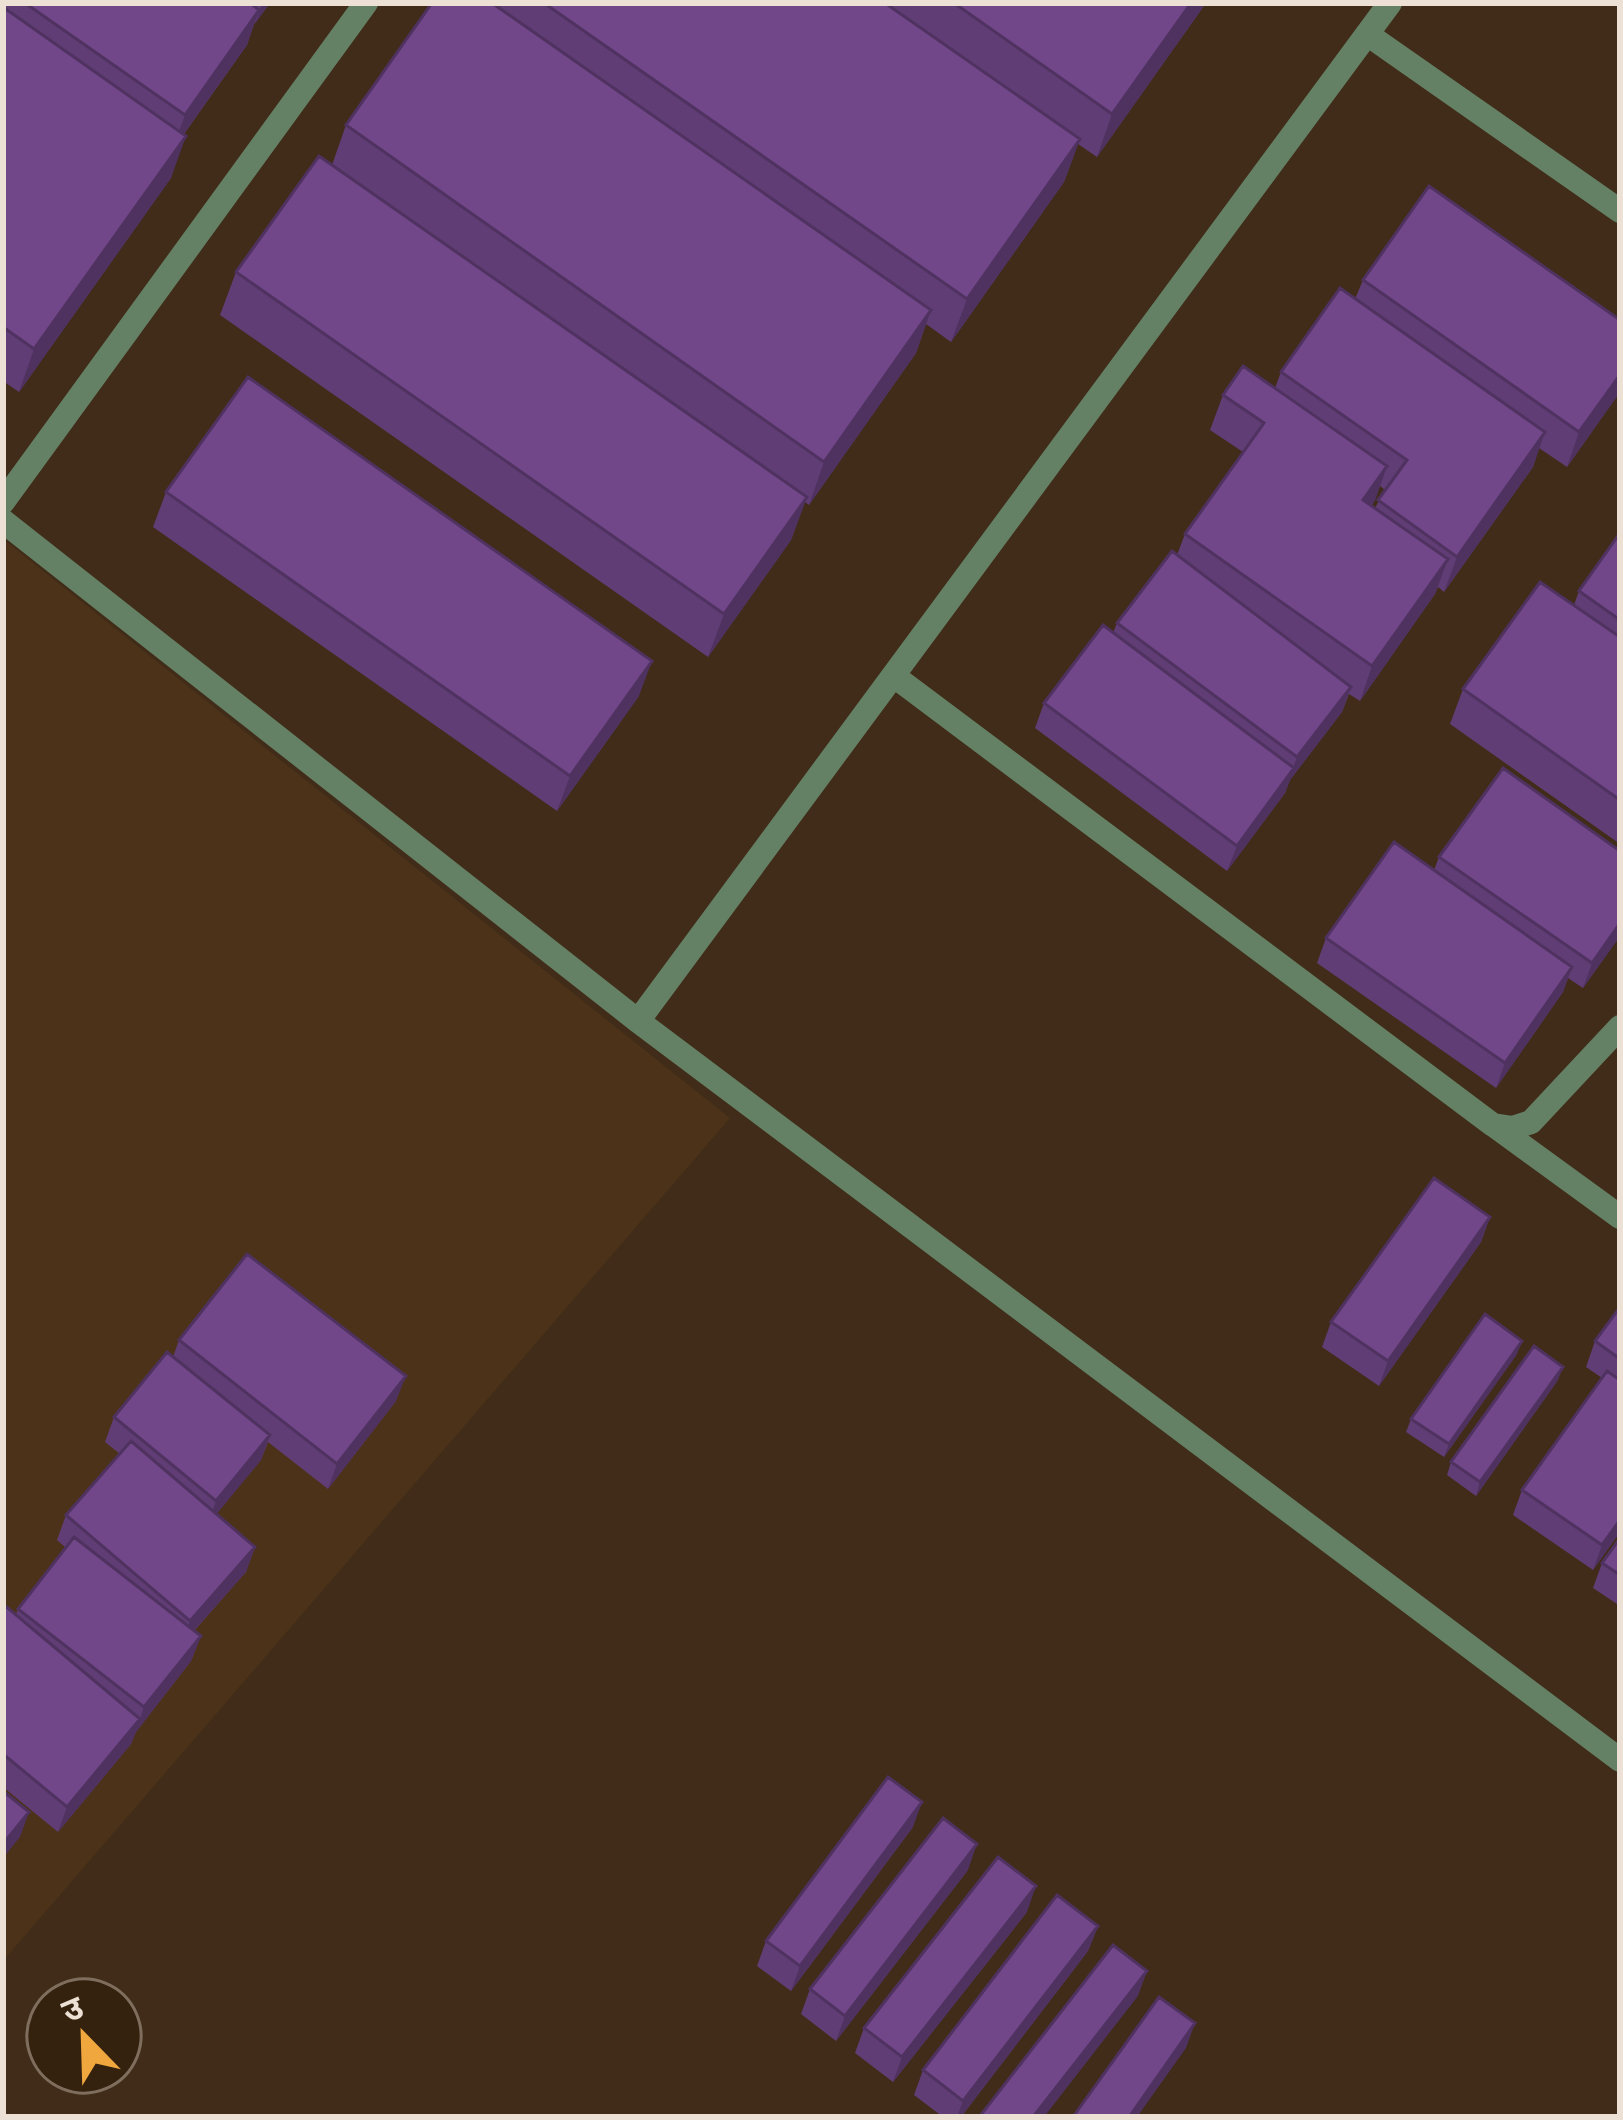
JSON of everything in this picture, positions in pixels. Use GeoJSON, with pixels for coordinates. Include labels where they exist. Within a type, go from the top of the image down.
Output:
{"type":"FeatureCollection","features":[{"type":"Feature","properties":{"kind":"street"},"geometry":{"type":"LineString","coordinates":[[3,502],[366,3]]}},
{"type":"Feature","properties":{"kind":"street"},"geometry":{"type":"LineString","coordinates":[[638,1021],[1390,3]]}},
{"type":"Feature","properties":{"kind":"street"},"geometry":{"type":"LineString","coordinates":[[1367,34],[1620,212]]}},
{"type":"Feature","properties":{"kind":"street"},"geometry":{"type":"LineString","coordinates":[[3,521],[638,1021],[1620,1760]]}},
{"type":"Feature","properties":{"kind":"street"},"geometry":{"type":"LineString","coordinates":[[894,676],[1620,1217]]}},
{"type":"Feature","properties":{"kind":"street"},"geometry":{"type":"LineString","coordinates":[[1493,1124],[1513,1128],[1531,1122],[1620,1027]]}},
{"type":"Feature","properties":{"kind":"shaded area"},"geometry":{"type":"Polygon","coordinates":[[[3,539],[730,1118],[3,1961],[3,539]]]}},
{"type":"Feature","properties":{"kind":"building"},"geometry":{"type":"Polygon","coordinates":[[[25,3],[250,3],[259,10],[185,115],[25,3]]]}},
{"type":"Feature","properties":{"kind":"building"},"geometry":{"type":"Polygon","coordinates":[[[432,3],[492,3],[931,310],[824,462],[346,125],[432,3]]]}},
{"type":"Feature","properties":{"kind":"building"},"geometry":{"type":"Polygon","coordinates":[[[544,3],[885,3],[1080,139],[967,299],[544,3]]]}},
{"type":"Feature","properties":{"kind":"building"},"geometry":{"type":"Polygon","coordinates":[[[954,3],[1191,3],[1112,114],[954,3]]]}},
{"type":"Feature","properties":{"kind":"building"},"geometry":{"type":"Polygon","coordinates":[[[3,7],[186,136],[34,349],[3,327],[3,7]]]}},
{"type":"Feature","properties":{"kind":"building"},"geometry":{"type":"Polygon","coordinates":[[[319,156],[807,497],[724,614],[236,272],[319,156]]]}},
{"type":"Feature","properties":{"kind":"building"},"geometry":{"type":"Polygon","coordinates":[[[1429,186],[1620,320],[1620,375],[1579,432],[1363,280],[1429,186]]]}},
{"type":"Feature","properties":{"kind":"building"},"geometry":{"type":"Polygon","coordinates":[[[1340,288],[1545,432],[1457,557],[1378,500],[1407,460],[1281,372],[1340,288]]]}},
{"type":"Feature","properties":{"kind":"building"},"geometry":{"type":"Polygon","coordinates":[[[1243,366],[1387,466],[1363,500],[1448,559],[1372,666],[1185,534],[1264,423],[1223,395],[1243,366]]]}},
{"type":"Feature","properties":{"kind":"building"},"geometry":{"type":"Polygon","coordinates":[[[248,377],[652,661],[570,776],[166,492],[248,377]]]}},
{"type":"Feature","properties":{"kind":"building"},"geometry":{"type":"Polygon","coordinates":[[[1620,533],[1620,620],[1579,591],[1620,533]]]}},
{"type":"Feature","properties":{"kind":"building"},"geometry":{"type":"Polygon","coordinates":[[[1172,551],[1351,687],[1297,757],[1117,623],[1172,551]]]}},
{"type":"Feature","properties":{"kind":"building"},"geometry":{"type":"Polygon","coordinates":[[[1540,582],[1620,637],[1620,800],[1463,689],[1540,582]]]}},
{"type":"Feature","properties":{"kind":"building"},"geometry":{"type":"Polygon","coordinates":[[[1103,625],[1294,768],[1237,846],[1044,703],[1103,625]]]}},
{"type":"Feature","properties":{"kind":"building"},"geometry":{"type":"Polygon","coordinates":[[[1503,768],[1620,851],[1620,923],[1592,963],[1439,857],[1503,768]]]}},
{"type":"Feature","properties":{"kind":"building"},"geometry":{"type":"Polygon","coordinates":[[[1394,842],[1572,967],[1505,1063],[1326,938],[1394,842]]]}},
{"type":"Feature","properties":{"kind":"building"},"geometry":{"type":"Polygon","coordinates":[[[1434,1178],[1490,1217],[1388,1361],[1331,1322],[1434,1178]]]}},
{"type":"Feature","properties":{"kind":"building"},"geometry":{"type":"Polygon","coordinates":[[[247,1254],[406,1376],[337,1464],[179,1340],[247,1254]]]}},
{"type":"Feature","properties":{"kind":"building"},"geometry":{"type":"Polygon","coordinates":[[[1620,1307],[1620,1359],[1595,1341],[1620,1307]]]}},
{"type":"Feature","properties":{"kind":"building"},"geometry":{"type":"Polygon","coordinates":[[[1485,1314],[1522,1341],[1449,1444],[1411,1419],[1485,1314]]]}},
{"type":"Feature","properties":{"kind":"building"},"geometry":{"type":"Polygon","coordinates":[[[1534,1346],[1563,1367],[1480,1482],[1451,1462],[1534,1346]]]}},
{"type":"Feature","properties":{"kind":"building"},"geometry":{"type":"Polygon","coordinates":[[[167,1352],[270,1435],[216,1501],[114,1417],[167,1352]]]}},
{"type":"Feature","properties":{"kind":"building"},"geometry":{"type":"Polygon","coordinates":[[[1607,1371],[1620,1380],[1620,1520],[1602,1545],[1522,1490],[1607,1371]]]}},
{"type":"Feature","properties":{"kind":"building"},"geometry":{"type":"Polygon","coordinates":[[[131,1441],[255,1547],[190,1621],[66,1515],[131,1441]]]}},
{"type":"Feature","properties":{"kind":"building"},"geometry":{"type":"Polygon","coordinates":[[[74,1537],[201,1636],[144,1707],[18,1609],[74,1537]]]}},
{"type":"Feature","properties":{"kind":"building"},"geometry":{"type":"Polygon","coordinates":[[[1620,1538],[1620,1575],[1602,1563],[1620,1538]]]}},
{"type":"Feature","properties":{"kind":"building"},"geometry":{"type":"Polygon","coordinates":[[[3,1604],[140,1719],[67,1807],[3,1754],[3,1604]]]}},
{"type":"Feature","properties":{"kind":"building"},"geometry":{"type":"Polygon","coordinates":[[[888,1777],[922,1802],[800,1966],[766,1941],[888,1777]]]}},
{"type":"Feature","properties":{"kind":"building"},"geometry":{"type":"Polygon","coordinates":[[[3,1791],[29,1812],[3,1844],[3,1791]]]}},
{"type":"Feature","properties":{"kind":"building"},"geometry":{"type":"Polygon","coordinates":[[[943,1818],[977,1844],[845,2016],[810,1989],[943,1818]]]}},
{"type":"Feature","properties":{"kind":"building"},"geometry":{"type":"Polygon","coordinates":[[[998,1857],[1036,1886],[902,2057],[864,2028],[998,1857]]]}},
{"type":"Feature","properties":{"kind":"building"},"geometry":{"type":"Polygon","coordinates":[[[1057,1895],[1098,1926],[963,2101],[923,2070],[1057,1895]]]}},
{"type":"Feature","properties":{"kind":"building"},"geometry":{"type":"Polygon","coordinates":[[[1113,1945],[1147,1971],[1033,2117],[980,2116],[1113,1945]]]}},
{"type":"Feature","properties":{"kind":"building"},"geometry":{"type":"Polygon","coordinates":[[[1159,1997],[1195,2023],[1129,2117],[1073,2117],[1159,1997]]]}}]}
